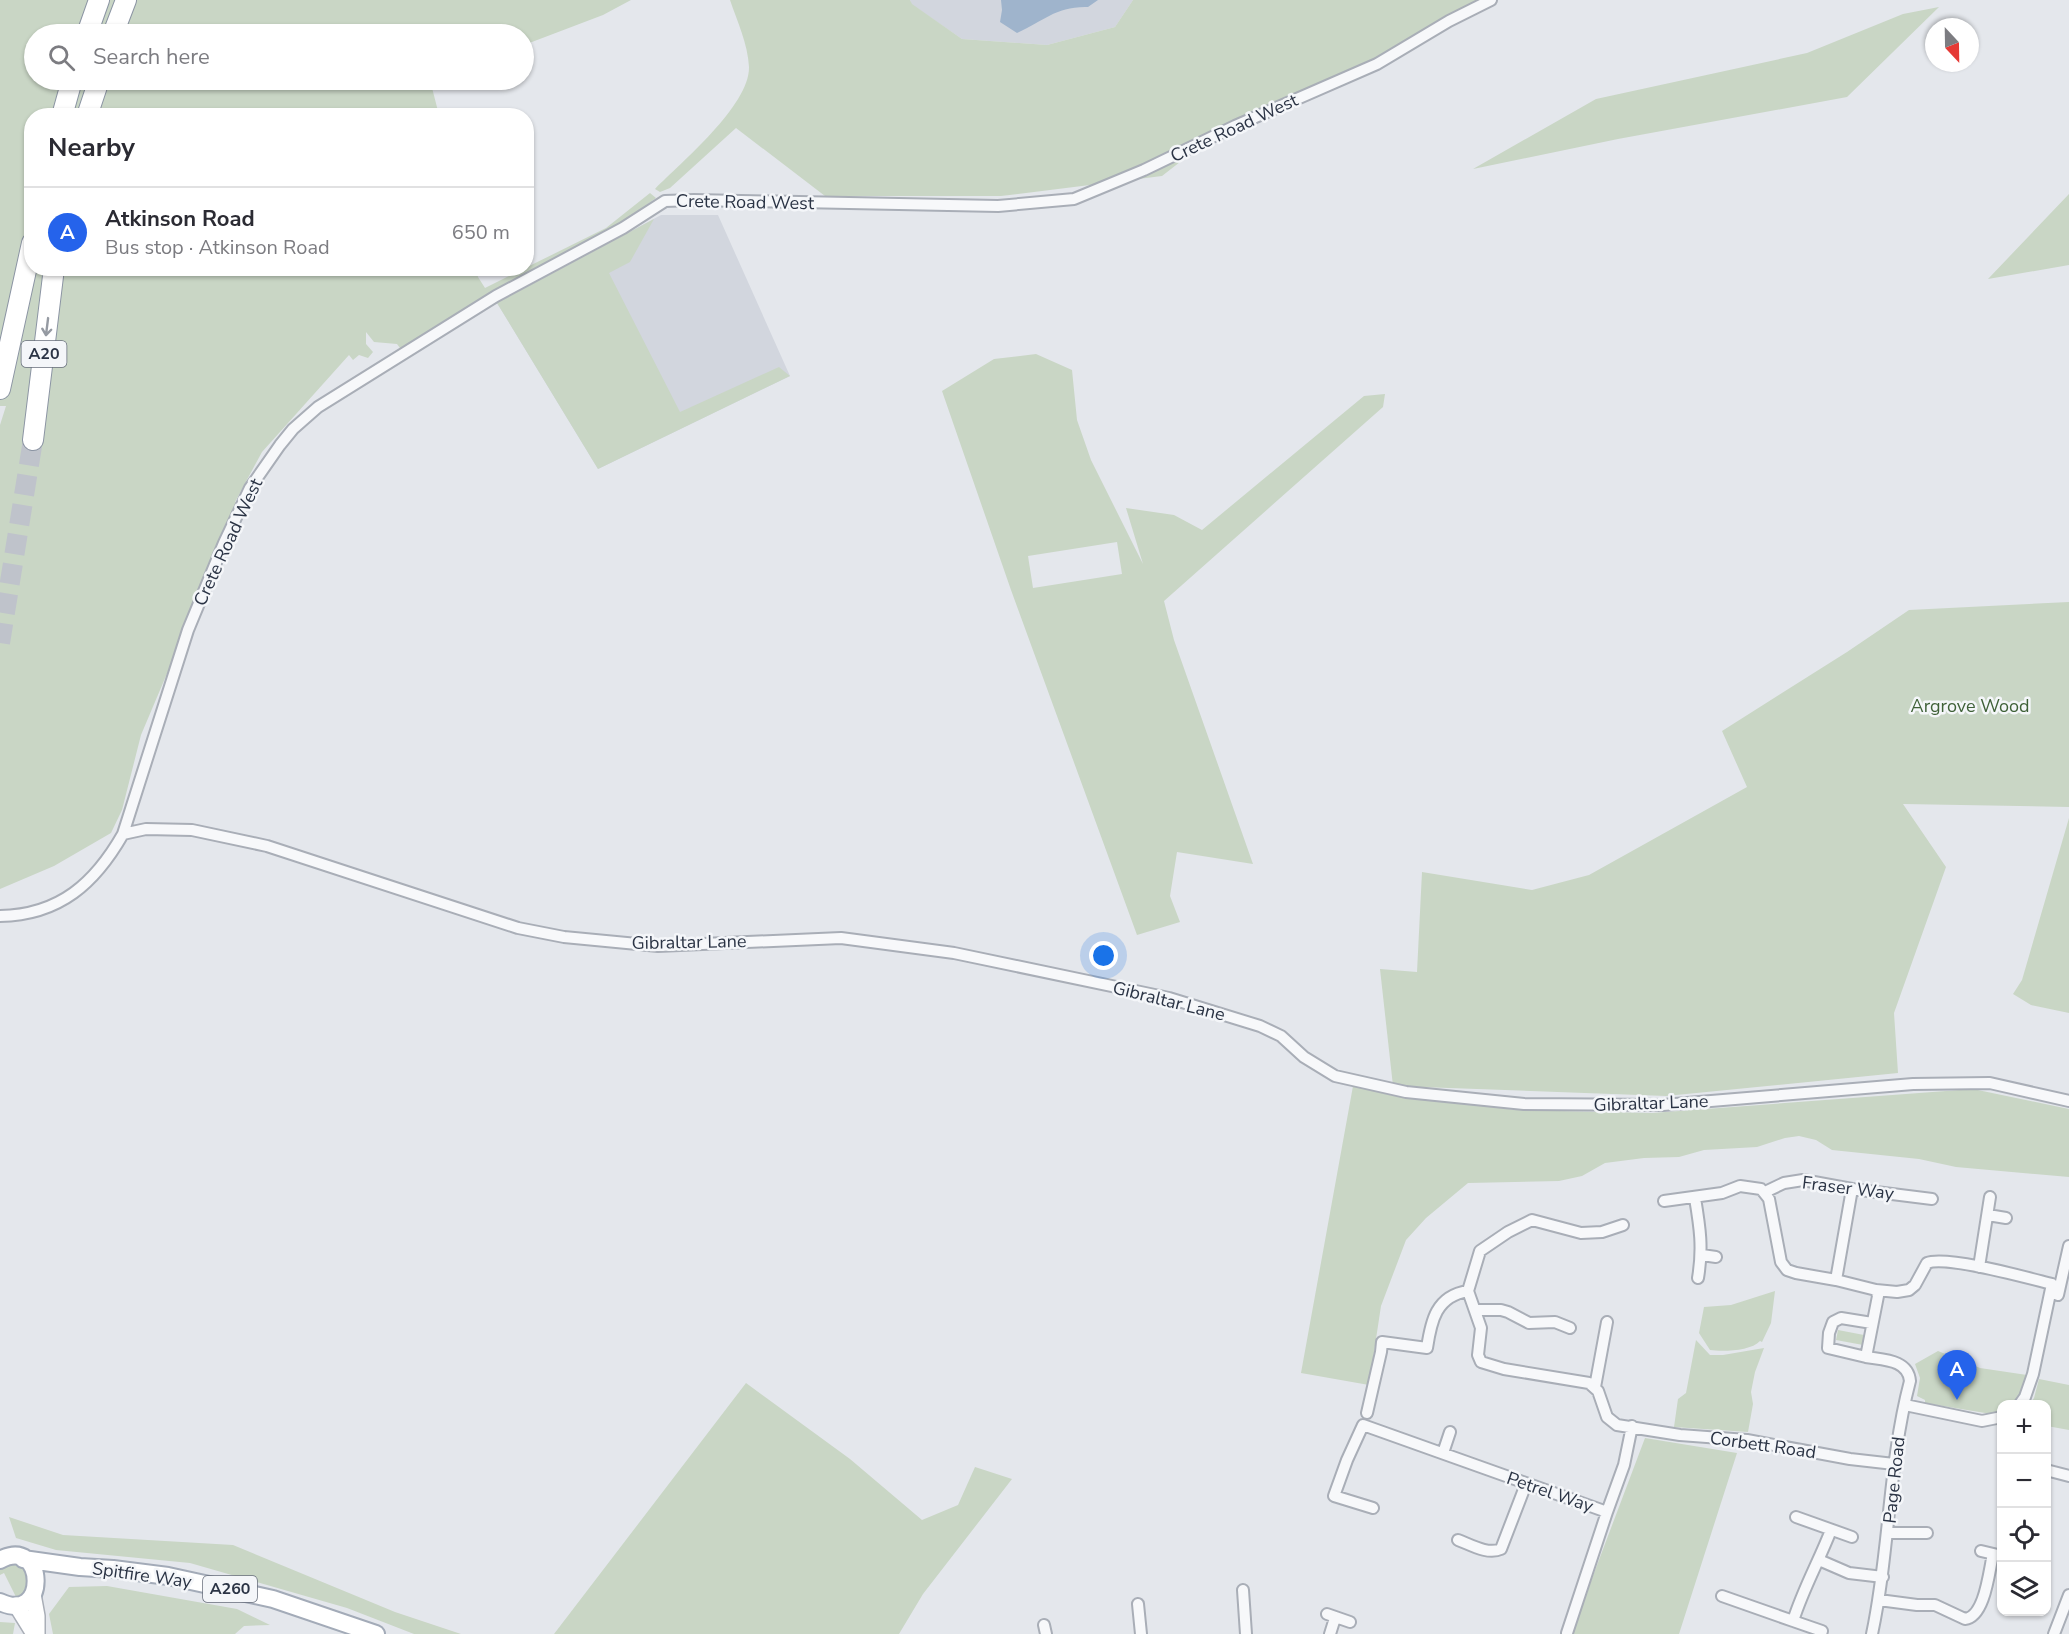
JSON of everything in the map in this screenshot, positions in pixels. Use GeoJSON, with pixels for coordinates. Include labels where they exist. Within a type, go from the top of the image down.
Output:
{"type":"FeatureCollection","features":[{"type":"Feature","properties":{"kind":"highway"},"geometry":{"type":"LineString","coordinates":[[91,24],[99,0]]}},
{"type":"Feature","properties":{"kind":"highway"},"geometry":{"type":"LineString","coordinates":[[117,24],[126,0]]}},
{"type":"Feature","properties":{"kind":"highway"},"geometry":{"type":"LineString","coordinates":[[64,108],[69,90]]}},
{"type":"Feature","properties":{"kind":"highway"},"geometry":{"type":"LineString","coordinates":[[90,108],[96,90]]}},
{"type":"Feature","properties":{"kind":"highway","name":"A20"},"geometry":{"type":"LineString","coordinates":[[0,389],[25,276]]}},
{"type":"Feature","properties":{"kind":"highway","name":"A20"},"geometry":{"type":"LineString","coordinates":[[33,440],[53,276]]}},
{"type":"Feature","properties":{"kind":"main road","name":"Spitfire Way"},"geometry":{"type":"LineString","coordinates":[[9,1556],[80,1567],[168,1576],[300,1607],[376,1634]]}},
{"type":"Feature","properties":{"kind":"main road"},"geometry":{"type":"LineString","coordinates":[[9,1556],[35,1570],[35,1590]]}},
{"type":"Feature","properties":{"kind":"main road","name":"Spitfire Way"},"geometry":{"type":"LineString","coordinates":[[8,1604],[23,1603],[48,1576],[80,1567]]}},
{"type":"Feature","properties":{"kind":"street","name":"Crete Road West"},"geometry":{"type":"LineString","coordinates":[[534,276],[623,228],[665,201],[998,206],[1074,199],[1144,170],[1235,126],[1377,64],[1449,21],[1491,0]]}},
{"type":"Feature","properties":{"kind":"street","name":"Crete Road West"},"geometry":{"type":"LineString","coordinates":[[0,916],[22,915],[40,910],[72,894],[97,874],[111,854],[123,834],[188,630],[228,533],[250,488],[293,429],[318,407],[496,296],[533,276]]}},
{"type":"Feature","properties":{"kind":"street","name":"Gibraltar Lane"},"geometry":{"type":"LineString","coordinates":[[123,834],[146,829],[192,830],[267,846],[518,928],[564,937],[658,946],[841,938],[954,953],[1169,998],[1260,1026],[1281,1036],[1304,1057],[1335,1076],[1406,1092],[1524,1104],[1663,1105],[1913,1084],[1990,1083],[2069,1101]]}},
{"type":"Feature","properties":{"kind":"street","name":"Fraser Way"},"geometry":{"type":"LineString","coordinates":[[1765,1192],[1784,1183],[1803,1180],[1932,1199]]}},
{"type":"Feature","properties":{"kind":"street"},"geometry":{"type":"LineString","coordinates":[[1664,1201],[1722,1193],[1745,1185],[1761,1189],[1770,1199],[1779,1257],[1784,1266],[1796,1274],[1836,1280],[1876,1290],[1898,1292],[1910,1290],[1924,1265],[1933,1261],[1979,1267],[2052,1284],[2063,1296]]}},
{"type":"Feature","properties":{"kind":"street"},"geometry":{"type":"LineString","coordinates":[[1836,1280],[1852,1189]]}},
{"type":"Feature","properties":{"kind":"street"},"geometry":{"type":"LineString","coordinates":[[1979,1267],[1990,1197]]}},
{"type":"Feature","properties":{"kind":"street"},"geometry":{"type":"LineString","coordinates":[[1695,1198],[1701,1231],[1702,1255],[1698,1278]]}},
{"type":"Feature","properties":{"kind":"street"},"geometry":{"type":"LineString","coordinates":[[1988,1215],[2006,1218]]}},
{"type":"Feature","properties":{"kind":"street"},"geometry":{"type":"LineString","coordinates":[[1607,1322],[1595,1387],[1589,1383],[1504,1369],[1483,1364],[1478,1355],[1481,1328],[1468,1291],[1480,1251],[1494,1240],[1526,1222],[1537,1221],[1574,1232],[1588,1233],[1623,1226]]}},
{"type":"Feature","properties":{"kind":"street"},"geometry":{"type":"LineString","coordinates":[[2063,1296],[2069,1246]]}},
{"type":"Feature","properties":{"kind":"street"},"geometry":{"type":"LineString","coordinates":[[1702,1255],[1716,1257]]}},
{"type":"Feature","properties":{"kind":"street"},"geometry":{"type":"LineString","coordinates":[[2023,1400],[2033,1374],[2052,1284]]}},
{"type":"Feature","properties":{"kind":"street"},"geometry":{"type":"LineString","coordinates":[[1866,1357],[1878,1296],[1876,1290]]}},
{"type":"Feature","properties":{"kind":"street"},"geometry":{"type":"LineString","coordinates":[[1367,1413],[1381,1352],[1377,1341],[1427,1348],[1434,1315],[1454,1294],[1468,1291]]}},
{"type":"Feature","properties":{"kind":"street"},"geometry":{"type":"LineString","coordinates":[[1476,1310],[1501,1310],[1529,1323],[1555,1322],[1570,1328]]}},
{"type":"Feature","properties":{"kind":"street","name":"Page Road"},"geometry":{"type":"LineString","coordinates":[[1872,1323],[1841,1318],[1833,1322],[1828,1333],[1828,1347],[1897,1363],[1906,1368],[1910,1381],[1894,1464],[1883,1577],[1872,1634]]}},
{"type":"Feature","properties":{"kind":"street","name":"Corbett Road"},"geometry":{"type":"LineString","coordinates":[[1595,1387],[1607,1417],[1617,1425],[1680,1435],[1737,1439],[1850,1459],[1894,1464]]}},
{"type":"Feature","properties":{"kind":"street"},"geometry":{"type":"LineString","coordinates":[[1905,1405],[1982,1421],[1997,1419]]}},
{"type":"Feature","properties":{"kind":"street","name":"Petrel Way"},"geometry":{"type":"LineString","coordinates":[[1373,1508],[1334,1496],[1363,1425],[1607,1512],[1624,1465],[1632,1426]]}},
{"type":"Feature","properties":{"kind":"street"},"geometry":{"type":"LineString","coordinates":[[1443,1453],[1450,1432]]}},
{"type":"Feature","properties":{"kind":"street"},"geometry":{"type":"LineString","coordinates":[[2051,1471],[2069,1476]]}},
{"type":"Feature","properties":{"kind":"street"},"geometry":{"type":"LineString","coordinates":[[1458,1540],[1488,1551],[1501,1549],[1526,1484]]}},
{"type":"Feature","properties":{"kind":"street"},"geometry":{"type":"LineString","coordinates":[[1567,1633],[1571,1611],[1607,1512]]}},
{"type":"Feature","properties":{"kind":"street"},"geometry":{"type":"LineString","coordinates":[[1796,1517],[1852,1537]]}},
{"type":"Feature","properties":{"kind":"street"},"geometry":{"type":"LineString","coordinates":[[1793,1621],[1803,1591],[1811,1579],[1831,1530]]}},
{"type":"Feature","properties":{"kind":"street"},"geometry":{"type":"LineString","coordinates":[[1888,1533],[1927,1533]]}},
{"type":"Feature","properties":{"kind":"street"},"geometry":{"type":"LineString","coordinates":[[1879,1600],[1931,1605],[1970,1618],[1974,1616],[1981,1604],[1997,1555],[1981,1551]]}},
{"type":"Feature","properties":{"kind":"street"},"geometry":{"type":"LineString","coordinates":[[1819,1560],[1849,1573],[1883,1577]]}},
{"type":"Feature","properties":{"kind":"street"},"geometry":{"type":"LineString","coordinates":[[35,1590],[36,1634]]}},
{"type":"Feature","properties":{"kind":"street"},"geometry":{"type":"LineString","coordinates":[[1243,1590],[1246,1634]]}},
{"type":"Feature","properties":{"kind":"street"},"geometry":{"type":"LineString","coordinates":[[2054,1634],[2069,1595]]}},
{"type":"Feature","properties":{"kind":"street"},"geometry":{"type":"LineString","coordinates":[[1722,1596],[1822,1631],[1821,1634]]}},
{"type":"Feature","properties":{"kind":"street"},"geometry":{"type":"LineString","coordinates":[[8,1604],[36,1634]]}},
{"type":"Feature","properties":{"kind":"street"},"geometry":{"type":"LineString","coordinates":[[1138,1604],[1141,1634]]}},
{"type":"Feature","properties":{"kind":"street"},"geometry":{"type":"LineString","coordinates":[[1330,1634],[1331,1616],[1350,1622]]}},
{"type":"Feature","properties":{"kind":"shaded area"},"geometry":{"type":"Polygon","coordinates":[[[910,0],[1133,0],[1115,27],[1047,45],[962,39],[911,4],[910,0]]]}},
{"type":"Feature","properties":{"kind":"shaded area"},"geometry":{"type":"Polygon","coordinates":[[[661,215],[718,215],[790,376],[598,469],[497,303],[661,215]]]}},
{"type":"Feature","properties":{"kind":"green space"},"geometry":{"type":"Polygon","coordinates":[[[0,0],[631,0],[603,15],[534,41],[534,24],[24,24],[24,90],[433,90],[437,108],[24,108],[24,276],[478,276],[485,288],[509,276],[525,276],[400,348],[397,344],[374,342],[366,332],[366,344],[373,352],[368,358],[359,355],[353,360],[349,355],[262,452],[235,502],[240,501],[141,735],[122,810],[111,833],[54,866],[0,889],[0,425],[6,406],[0,406],[0,0]]]}},
{"type":"Feature","properties":{"kind":"green space"},"geometry":{"type":"Polygon","coordinates":[[[730,0],[910,0],[912,4],[962,39],[1047,45],[1115,27],[1133,0],[1477,0],[1365,65],[1230,123],[1162,176],[1001,196],[825,196],[736,128],[670,188],[660,192],[655,189],[713,132],[739,98],[746,82],[749,67],[747,50],[730,0]]]}},
{"type":"Feature","properties":{"kind":"green space"},"geometry":{"type":"Polygon","coordinates":[[[1939,7],[1925,18],[1925,21],[1847,97],[1618,139],[1473,169],[1596,99],[1807,53],[1903,14],[1939,7]]]}},
{"type":"Feature","properties":{"kind":"green space"},"geometry":{"type":"Polygon","coordinates":[[[650,193],[656,198],[613,229],[534,271],[534,264],[606,228],[650,193]]]}},
{"type":"Feature","properties":{"kind":"green space"},"geometry":{"type":"Polygon","coordinates":[[[2069,194],[2069,265],[1988,279],[2069,194]]]}},
{"type":"Feature","properties":{"kind":"green space"},"geometry":{"type":"Polygon","coordinates":[[[654,219],[630,262],[609,273],[680,412],[779,367],[790,376],[598,469],[497,303],[654,219]]]}},
{"type":"Feature","properties":{"kind":"green space"},"geometry":{"type":"Polygon","coordinates":[[[1036,354],[1072,370],[1077,420],[1091,460],[1143,564],[1126,508],[1174,515],[1202,530],[1364,396],[1385,394],[1383,407],[1164,601],[1174,640],[1253,864],[1177,852],[1170,896],[1180,922],[1137,935],[1011,590],[942,391],[994,359],[1036,354]],[[1117,542],[1028,556],[1033,588],[1122,574],[1117,542]]]}},
{"type":"Feature","properties":{"kind":"green space","name":"Argrove Wood"},"geometry":{"type":"Polygon","coordinates":[[[2069,602],[2069,807],[1903,804],[1946,867],[1894,1013],[1898,1073],[1666,1096],[1393,1086],[1380,969],[1417,972],[1422,872],[1532,890],[1589,875],[1747,787],[1722,731],[1909,610],[2069,602]]]}},
{"type":"Feature","properties":{"kind":"green space"},"geometry":{"type":"Polygon","coordinates":[[[2069,818],[2069,1013],[2031,1005],[2013,994],[2022,980],[2069,818]]]}},
{"type":"Feature","properties":{"kind":"green space"},"geometry":{"type":"Polygon","coordinates":[[[1353,1086],[1394,1096],[1517,1110],[1652,1113],[1973,1089],[2069,1109],[2069,1177],[1956,1167],[1919,1159],[1832,1150],[1816,1140],[1799,1136],[1757,1147],[1704,1150],[1679,1157],[1644,1158],[1605,1163],[1582,1176],[1559,1181],[1468,1183],[1426,1218],[1406,1240],[1381,1306],[1369,1385],[1301,1373],[1353,1086]]]}},
{"type":"Feature","properties":{"kind":"green space"},"geometry":{"type":"Polygon","coordinates":[[[1775,1291],[1771,1323],[1762,1342],[1736,1350],[1710,1350],[1699,1333],[1704,1307],[1731,1305],[1775,1291]]]}},
{"type":"Feature","properties":{"kind":"green space"},"geometry":{"type":"Polygon","coordinates":[[[1838,1330],[1864,1335],[1863,1345],[1836,1340],[1838,1330]]]}},
{"type":"Feature","properties":{"kind":"green space"},"geometry":{"type":"Polygon","coordinates":[[[1696,1340],[1710,1355],[1764,1348],[1755,1372],[1751,1392],[1753,1404],[1748,1432],[1674,1427],[1678,1399],[1686,1393],[1696,1340]]]}},
{"type":"Feature","properties":{"kind":"green space"},"geometry":{"type":"Polygon","coordinates":[[[1938,1351],[1980,1368],[2027,1375],[2019,1398],[2017,1400],[1997,1400],[1997,1412],[1991,1414],[1925,1403],[1925,1400],[1917,1396],[1920,1378],[1915,1364],[1938,1351]]]}},
{"type":"Feature","properties":{"kind":"green space"},"geometry":{"type":"Polygon","coordinates":[[[2039,1379],[2069,1385],[2069,1430],[2051,1427],[2051,1400],[2033,1400],[2039,1379]]]}},
{"type":"Feature","properties":{"kind":"green space"},"geometry":{"type":"Polygon","coordinates":[[[746,1383],[850,1459],[922,1520],[958,1505],[975,1467],[1012,1479],[923,1594],[899,1634],[554,1634],[746,1383]]]}},
{"type":"Feature","properties":{"kind":"green space"},"geometry":{"type":"Polygon","coordinates":[[[1645,1438],[1737,1453],[1679,1634],[1571,1634],[1645,1438]]]}},
{"type":"Feature","properties":{"kind":"green space"},"geometry":{"type":"Polygon","coordinates":[[[9,1517],[63,1535],[233,1545],[395,1612],[461,1634],[414,1634],[347,1608],[190,1563],[56,1550],[16,1538],[9,1517]]]}},
{"type":"Feature","properties":{"kind":"green space"},"geometry":{"type":"Polygon","coordinates":[[[15,1564],[25,1569],[30,1583],[22,1595],[16,1597],[4,1573],[0,1575],[0,1569],[4,1566],[15,1564]]]}},
{"type":"Feature","properties":{"kind":"green space"},"geometry":{"type":"Polygon","coordinates":[[[107,1586],[237,1609],[270,1625],[244,1626],[235,1634],[53,1634],[49,1614],[69,1587],[107,1586]]]}},
{"type":"Feature","properties":{"kind":"green space"},"geometry":{"type":"Polygon","coordinates":[[[0,1622],[15,1623],[13,1634],[0,1634],[0,1622]]]}},
{"type":"Feature","properties":{"kind":"water"},"geometry":{"type":"Polygon","coordinates":[[[1001,0],[1098,0],[1088,7],[1067,9],[1051,15],[1017,33],[1000,22],[1001,0]]]}},
{"type":"Feature","properties":{"kind":"tunnel"},"geometry":{"type":"LineString","coordinates":[[0,643],[33,440]]}},
{"type":"Feature","properties":{"kind":"place","name":"Atkinson Road"},"geometry":{"type":"Point","coordinates":[1957,1400]}}]}
